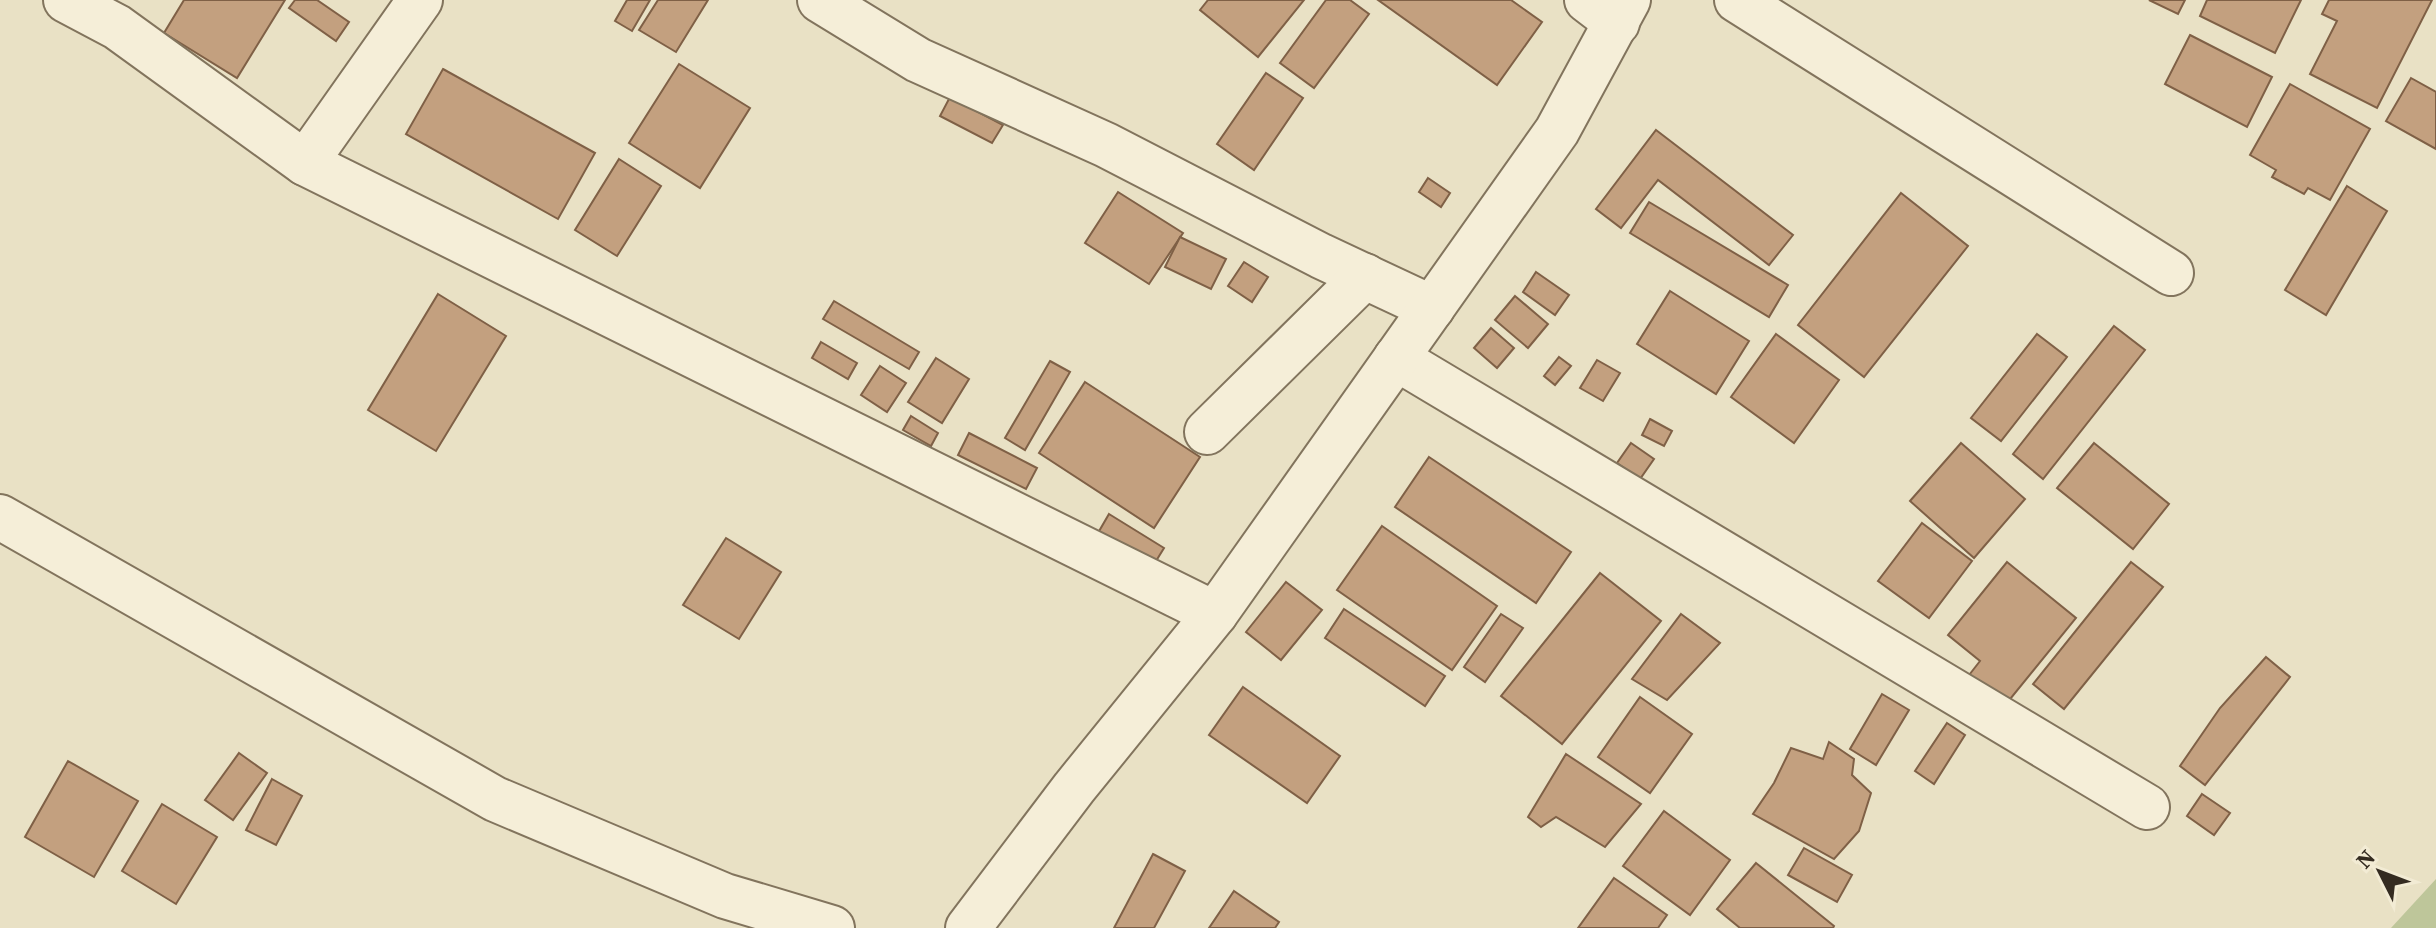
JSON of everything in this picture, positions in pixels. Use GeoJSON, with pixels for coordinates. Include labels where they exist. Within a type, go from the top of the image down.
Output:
{"type":"FeatureCollection","features":[{"type":"Feature","properties":{"kind":"street"},"geometry":{"type":"LineString","coordinates":[[66,0],[117,27],[305,163],[1215,614]]}},
{"type":"Feature","properties":{"kind":"street"},"geometry":{"type":"LineString","coordinates":[[305,163],[420,0]]}},
{"type":"Feature","properties":{"kind":"street"},"geometry":{"type":"LineString","coordinates":[[820,0],[918,60],[1106,145],[1432,308]]}},
{"type":"Feature","properties":{"kind":"street"},"geometry":{"type":"LineString","coordinates":[[1737,0],[2171,273]]}},
{"type":"Feature","properties":{"kind":"street"},"geometry":{"type":"LineString","coordinates":[[968,928],[1074,788],[1215,614],[1557,131],[1610,8]]}},
{"type":"Feature","properties":{"kind":"street"},"geometry":{"type":"LineString","coordinates":[[1207,432],[1365,276]]}},
{"type":"Feature","properties":{"kind":"street"},"geometry":{"type":"LineString","coordinates":[[1396,358],[2147,807]]}},
{"type":"Feature","properties":{"kind":"street"},"geometry":{"type":"LineString","coordinates":[[0,517],[495,799],[725,896],[832,928]]}},
{"type":"Feature","properties":{"kind":"green space"},"geometry":{"type":"Polygon","coordinates":[[[2436,879],[2436,928],[2391,928],[2436,879]]]}},
{"type":"Feature","properties":{"kind":"building"},"geometry":{"type":"Polygon","coordinates":[[[184,0],[285,0],[237,78],[164,33],[184,0]]]}},
{"type":"Feature","properties":{"kind":"building"},"geometry":{"type":"Polygon","coordinates":[[[295,0],[317,0],[349,22],[336,41],[289,8],[295,0]]]}},
{"type":"Feature","properties":{"kind":"building"},"geometry":{"type":"Polygon","coordinates":[[[627,0],[650,0],[632,31],[615,21],[627,0]]]}},
{"type":"Feature","properties":{"kind":"building"},"geometry":{"type":"Polygon","coordinates":[[[658,0],[708,0],[676,52],[639,30],[658,0]]]}},
{"type":"Feature","properties":{"kind":"building"},"geometry":{"type":"Polygon","coordinates":[[[1208,0],[1304,0],[1258,57],[1200,10],[1208,0]]]}},
{"type":"Feature","properties":{"kind":"building"},"geometry":{"type":"Polygon","coordinates":[[[1326,0],[1350,0],[1369,14],[1314,88],[1280,63],[1326,0]]]}},
{"type":"Feature","properties":{"kind":"building"},"geometry":{"type":"Polygon","coordinates":[[[1378,0],[1511,0],[1542,22],[1497,85],[1378,0]]]}},
{"type":"Feature","properties":{"kind":"building"},"geometry":{"type":"Polygon","coordinates":[[[2149,0],[2185,0],[2178,14],[2149,0]]]}},
{"type":"Feature","properties":{"kind":"building"},"geometry":{"type":"Polygon","coordinates":[[[2207,0],[2301,0],[2275,53],[2200,16],[2207,0]]]}},
{"type":"Feature","properties":{"kind":"building"},"geometry":{"type":"Polygon","coordinates":[[[2329,0],[2432,0],[2377,108],[2310,74],[2337,21],[2322,14],[2329,0]]]}},
{"type":"Feature","properties":{"kind":"building"},"geometry":{"type":"Polygon","coordinates":[[[2190,35],[2272,77],[2247,127],[2165,84],[2190,35]]]}},
{"type":"Feature","properties":{"kind":"building"},"geometry":{"type":"Polygon","coordinates":[[[679,64],[750,108],[700,188],[629,143],[679,64]]]}},
{"type":"Feature","properties":{"kind":"building"},"geometry":{"type":"Polygon","coordinates":[[[443,69],[595,153],[558,219],[406,134],[443,69]]]}},
{"type":"Feature","properties":{"kind":"building"},"geometry":{"type":"Polygon","coordinates":[[[1266,73],[1303,98],[1254,170],[1217,144],[1266,73]]]}},
{"type":"Feature","properties":{"kind":"building"},"geometry":{"type":"Polygon","coordinates":[[[2411,78],[2436,92],[2436,149],[2386,121],[2411,78]]]}},
{"type":"Feature","properties":{"kind":"building"},"geometry":{"type":"Polygon","coordinates":[[[2290,84],[2370,129],[2330,200],[2308,188],[2304,194],[2272,177],[2276,170],[2250,155],[2290,84]]]}},
{"type":"Feature","properties":{"kind":"building"},"geometry":{"type":"Polygon","coordinates":[[[950,97],[1003,125],[992,143],[940,116],[950,97]]]}},
{"type":"Feature","properties":{"kind":"building"},"geometry":{"type":"Polygon","coordinates":[[[1656,130],[1793,235],[1769,265],[1658,180],[1621,228],[1596,209],[1656,130]]]}},
{"type":"Feature","properties":{"kind":"building"},"geometry":{"type":"Polygon","coordinates":[[[619,159],[661,186],[617,256],[575,230],[619,159]]]}},
{"type":"Feature","properties":{"kind":"building"},"geometry":{"type":"Polygon","coordinates":[[[1428,178],[1450,193],[1441,207],[1419,192],[1428,178]]]}},
{"type":"Feature","properties":{"kind":"building"},"geometry":{"type":"Polygon","coordinates":[[[2347,186],[2387,211],[2326,315],[2285,290],[2347,186]]]}},
{"type":"Feature","properties":{"kind":"building"},"geometry":{"type":"Polygon","coordinates":[[[1118,192],[1183,233],[1149,284],[1085,243],[1118,192]]]}},
{"type":"Feature","properties":{"kind":"building"},"geometry":{"type":"Polygon","coordinates":[[[1901,193],[1968,246],[1864,377],[1798,325],[1901,193]]]}},
{"type":"Feature","properties":{"kind":"building"},"geometry":{"type":"Polygon","coordinates":[[[1649,202],[1788,285],[1769,317],[1630,233],[1649,202]]]}},
{"type":"Feature","properties":{"kind":"building"},"geometry":{"type":"Polygon","coordinates":[[[1180,237],[1226,259],[1211,289],[1165,267],[1180,237]]]}},
{"type":"Feature","properties":{"kind":"building"},"geometry":{"type":"Polygon","coordinates":[[[1244,262],[1268,277],[1252,302],[1228,286],[1244,262]]]}},
{"type":"Feature","properties":{"kind":"building"},"geometry":{"type":"Polygon","coordinates":[[[1536,272],[1569,295],[1555,315],[1523,292],[1536,272]]]}},
{"type":"Feature","properties":{"kind":"building"},"geometry":{"type":"Polygon","coordinates":[[[1670,291],[1749,341],[1716,394],[1637,344],[1670,291]]]}},
{"type":"Feature","properties":{"kind":"building"},"geometry":{"type":"Polygon","coordinates":[[[438,294],[506,336],[436,451],[368,410],[438,294]]]}},
{"type":"Feature","properties":{"kind":"building"},"geometry":{"type":"Polygon","coordinates":[[[1515,296],[1548,324],[1528,348],[1495,320],[1515,296]]]}},
{"type":"Feature","properties":{"kind":"building"},"geometry":{"type":"Polygon","coordinates":[[[834,301],[919,352],[909,369],[823,319],[834,301]]]}},
{"type":"Feature","properties":{"kind":"building"},"geometry":{"type":"Polygon","coordinates":[[[2114,326],[2145,350],[2043,479],[2013,454],[2114,326]]]}},
{"type":"Feature","properties":{"kind":"building"},"geometry":{"type":"Polygon","coordinates":[[[1491,328],[1514,348],[1497,368],[1474,348],[1491,328]]]}},
{"type":"Feature","properties":{"kind":"building"},"geometry":{"type":"Polygon","coordinates":[[[1776,334],[1839,380],[1794,443],[1731,397],[1776,334]]]}},
{"type":"Feature","properties":{"kind":"building"},"geometry":{"type":"Polygon","coordinates":[[[2037,334],[2067,357],[2001,441],[1971,418],[2037,334]]]}},
{"type":"Feature","properties":{"kind":"building"},"geometry":{"type":"Polygon","coordinates":[[[821,342],[857,363],[848,379],[812,358],[821,342]]]}},
{"type":"Feature","properties":{"kind":"building"},"geometry":{"type":"Polygon","coordinates":[[[1559,357],[1571,366],[1555,385],[1544,376],[1559,357]]]}},
{"type":"Feature","properties":{"kind":"building"},"geometry":{"type":"Polygon","coordinates":[[[936,358],[969,379],[942,423],[908,402],[936,358]]]}},
{"type":"Feature","properties":{"kind":"building"},"geometry":{"type":"Polygon","coordinates":[[[1597,360],[1620,373],[1603,401],[1580,388],[1597,360]]]}},
{"type":"Feature","properties":{"kind":"building"},"geometry":{"type":"Polygon","coordinates":[[[1050,361],[1070,372],[1025,450],[1005,438],[1050,361]]]}},
{"type":"Feature","properties":{"kind":"building"},"geometry":{"type":"Polygon","coordinates":[[[880,366],[906,383],[887,412],[861,395],[880,366]]]}},
{"type":"Feature","properties":{"kind":"building"},"geometry":{"type":"Polygon","coordinates":[[[1085,382],[1200,457],[1154,528],[1039,453],[1085,382]]]}},
{"type":"Feature","properties":{"kind":"building"},"geometry":{"type":"Polygon","coordinates":[[[911,416],[938,433],[931,446],[903,430],[911,416]]]}},
{"type":"Feature","properties":{"kind":"building"},"geometry":{"type":"Polygon","coordinates":[[[1650,419],[1672,431],[1664,446],[1642,435],[1650,419]]]}},
{"type":"Feature","properties":{"kind":"building"},"geometry":{"type":"Polygon","coordinates":[[[969,433],[1037,468],[1026,489],[958,455],[969,433]]]}},
{"type":"Feature","properties":{"kind":"building"},"geometry":{"type":"Polygon","coordinates":[[[1631,443],[1654,459],[1640,479],[1617,463],[1631,443]]]}},
{"type":"Feature","properties":{"kind":"building"},"geometry":{"type":"Polygon","coordinates":[[[1961,443],[2025,499],[1974,558],[1910,501],[1961,443]]]}},
{"type":"Feature","properties":{"kind":"building"},"geometry":{"type":"Polygon","coordinates":[[[2094,443],[2169,504],[2133,549],[2057,488],[2094,443]]]}},
{"type":"Feature","properties":{"kind":"building"},"geometry":{"type":"Polygon","coordinates":[[[1429,457],[1571,552],[1536,603],[1395,507],[1429,457]]]}},
{"type":"Feature","properties":{"kind":"building"},"geometry":{"type":"Polygon","coordinates":[[[1109,514],[1164,548],[1153,566],[1098,533],[1109,514]]]}},
{"type":"Feature","properties":{"kind":"building"},"geometry":{"type":"Polygon","coordinates":[[[1922,523],[1972,561],[1929,618],[1878,581],[1922,523]]]}},
{"type":"Feature","properties":{"kind":"building"},"geometry":{"type":"Polygon","coordinates":[[[1382,526],[1497,606],[1452,670],[1337,590],[1382,526]]]}},
{"type":"Feature","properties":{"kind":"building"},"geometry":{"type":"Polygon","coordinates":[[[726,538],[781,572],[739,639],[683,605],[726,538]]]}},
{"type":"Feature","properties":{"kind":"building"},"geometry":{"type":"Polygon","coordinates":[[[2007,562],[2076,618],[2002,709],[1966,679],[1980,661],[1948,635],[2007,562]]]}},
{"type":"Feature","properties":{"kind":"building"},"geometry":{"type":"Polygon","coordinates":[[[2131,562],[2163,587],[2064,709],[2033,684],[2131,562]]]}},
{"type":"Feature","properties":{"kind":"building"},"geometry":{"type":"Polygon","coordinates":[[[1600,573],[1661,621],[1562,744],[1501,696],[1600,573]]]}},
{"type":"Feature","properties":{"kind":"building"},"geometry":{"type":"Polygon","coordinates":[[[1286,582],[1322,610],[1281,660],[1246,632],[1286,582]]]}},
{"type":"Feature","properties":{"kind":"building"},"geometry":{"type":"Polygon","coordinates":[[[1344,609],[1445,676],[1425,706],[1325,638],[1344,609]]]}},
{"type":"Feature","properties":{"kind":"building"},"geometry":{"type":"Polygon","coordinates":[[[1501,614],[1523,628],[1485,682],[1464,667],[1501,614]]]}},
{"type":"Feature","properties":{"kind":"building"},"geometry":{"type":"Polygon","coordinates":[[[1681,614],[1720,643],[1667,700],[1632,679],[1681,614]]]}},
{"type":"Feature","properties":{"kind":"building"},"geometry":{"type":"Polygon","coordinates":[[[2266,657],[2290,677],[2205,785],[2180,766],[2220,708],[2266,657]]]}},
{"type":"Feature","properties":{"kind":"building"},"geometry":{"type":"Polygon","coordinates":[[[1243,687],[1340,756],[1307,803],[1209,735],[1243,687]]]}},
{"type":"Feature","properties":{"kind":"building"},"geometry":{"type":"Polygon","coordinates":[[[1882,694],[1909,710],[1876,765],[1850,749],[1882,694]]]}},
{"type":"Feature","properties":{"kind":"building"},"geometry":{"type":"Polygon","coordinates":[[[1640,697],[1692,734],[1650,793],[1598,757],[1640,697]]]}},
{"type":"Feature","properties":{"kind":"building"},"geometry":{"type":"Polygon","coordinates":[[[1947,723],[1965,735],[1934,784],[1915,771],[1947,723]]]}},
{"type":"Feature","properties":{"kind":"building"},"geometry":{"type":"Polygon","coordinates":[[[1829,742],[1854,759],[1852,775],[1871,793],[1859,831],[1834,859],[1753,814],[1774,783],[1791,748],[1823,759],[1829,742]]]}},
{"type":"Feature","properties":{"kind":"building"},"geometry":{"type":"Polygon","coordinates":[[[239,753],[267,773],[233,820],[205,800],[239,753]]]}},
{"type":"Feature","properties":{"kind":"building"},"geometry":{"type":"Polygon","coordinates":[[[1566,754],[1641,804],[1605,847],[1556,817],[1541,827],[1528,817],[1566,754]]]}},
{"type":"Feature","properties":{"kind":"building"},"geometry":{"type":"Polygon","coordinates":[[[68,761],[138,801],[94,877],[25,837],[68,761]]]}},
{"type":"Feature","properties":{"kind":"building"},"geometry":{"type":"Polygon","coordinates":[[[272,779],[302,796],[276,845],[246,830],[272,779]]]}},
{"type":"Feature","properties":{"kind":"building"},"geometry":{"type":"Polygon","coordinates":[[[2202,794],[2230,813],[2214,835],[2187,816],[2202,794]]]}},
{"type":"Feature","properties":{"kind":"building"},"geometry":{"type":"Polygon","coordinates":[[[162,804],[217,837],[176,904],[122,871],[162,804]]]}},
{"type":"Feature","properties":{"kind":"building"},"geometry":{"type":"Polygon","coordinates":[[[1664,811],[1730,860],[1690,915],[1623,866],[1664,811]]]}},
{"type":"Feature","properties":{"kind":"building"},"geometry":{"type":"Polygon","coordinates":[[[1804,848],[1852,875],[1837,902],[1788,875],[1804,848]]]}},
{"type":"Feature","properties":{"kind":"building"},"geometry":{"type":"Polygon","coordinates":[[[1153,854],[1185,871],[1154,928],[1114,928],[1153,854]]]}},
{"type":"Feature","properties":{"kind":"building"},"geometry":{"type":"Polygon","coordinates":[[[1756,863],[1833,928],[1740,928],[1717,909],[1756,863]]]}},
{"type":"Feature","properties":{"kind":"building"},"geometry":{"type":"Polygon","coordinates":[[[1614,878],[1667,915],[1658,928],[1578,928],[1614,878]]]}},
{"type":"Feature","properties":{"kind":"building"},"geometry":{"type":"Polygon","coordinates":[[[1234,891],[1279,922],[1275,928],[1209,928],[1234,891]]]}}]}
